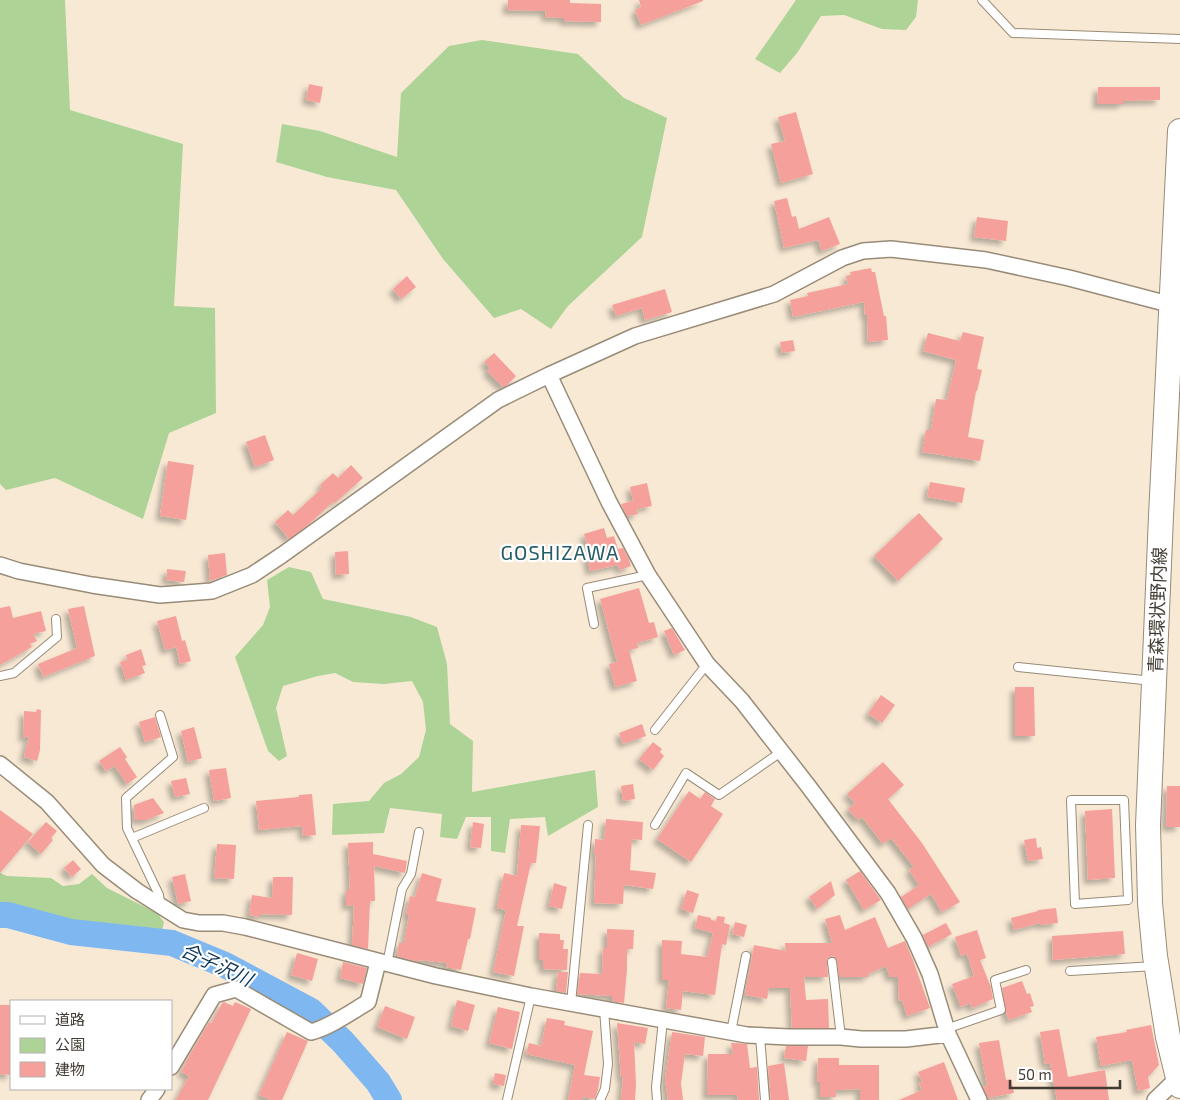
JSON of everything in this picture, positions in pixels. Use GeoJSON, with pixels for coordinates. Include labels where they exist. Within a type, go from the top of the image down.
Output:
{"type":"FeatureCollection","features":[{"type":"Feature","properties":{"kind":"main road","name":"青森環状野内線"},"geometry":{"type":"LineString","coordinates":[[1179,1079],[1168,1037],[1150,903],[1139,886],[1148,825],[1161,516],[1176,306],[1180,131]]}},
{"type":"Feature","properties":{"kind":"street"},"geometry":{"type":"LineString","coordinates":[[0,565],[19,571],[92,585],[160,595],[212,592],[252,575],[498,400],[634,336],[774,294],[842,258],[863,251],[891,249],[986,260],[1069,278],[1176,306]]}},
{"type":"Feature","properties":{"kind":"street"},"geometry":{"type":"LineString","coordinates":[[549,375],[610,502],[648,574],[707,664],[742,702],[888,893],[914,938],[930,974],[947,1032],[979,1100]]}},
{"type":"Feature","properties":{"kind":"street"},"geometry":{"type":"LineString","coordinates":[[0,764],[47,802],[103,865],[137,891],[183,920],[199,923],[223,922],[436,976],[531,996],[731,1032],[760,1036],[906,1039],[947,1032]]}},
{"type":"Feature","properties":{"kind":"street"},"geometry":{"type":"LineString","coordinates":[[172,1065],[214,995],[236,989],[311,1032],[347,1015],[368,1002],[383,963]]}},
{"type":"Feature","properties":{"kind":"street"},"geometry":{"type":"LineString","coordinates":[[1154,1100],[1179,1079]]}},
{"type":"Feature","properties":{"kind":"lane"},"geometry":{"type":"LineString","coordinates":[[982,0],[1013,33],[1180,38]]}},
{"type":"Feature","properties":{"kind":"lane"},"geometry":{"type":"LineString","coordinates":[[594,624],[587,588],[648,574]]}},
{"type":"Feature","properties":{"kind":"lane"},"geometry":{"type":"LineString","coordinates":[[0,676],[14,673],[57,638],[56,619]]}},
{"type":"Feature","properties":{"kind":"lane"},"geometry":{"type":"LineString","coordinates":[[656,730],[707,664]]}},
{"type":"Feature","properties":{"kind":"lane"},"geometry":{"type":"LineString","coordinates":[[1018,667],[1155,681]]}},
{"type":"Feature","properties":{"kind":"lane"},"geometry":{"type":"LineString","coordinates":[[160,715],[173,757],[126,798],[128,828],[159,895],[160,905]]}},
{"type":"Feature","properties":{"kind":"lane"},"geometry":{"type":"LineString","coordinates":[[655,825],[686,773],[719,795],[781,752]]}},
{"type":"Feature","properties":{"kind":"lane"},"geometry":{"type":"LineString","coordinates":[[1070,800],[1124,800],[1139,886],[1128,900],[1075,904],[1070,800]]}},
{"type":"Feature","properties":{"kind":"lane"},"geometry":{"type":"LineString","coordinates":[[132,838],[204,808]]}},
{"type":"Feature","properties":{"kind":"lane"},"geometry":{"type":"LineString","coordinates":[[571,1003],[588,825]]}},
{"type":"Feature","properties":{"kind":"lane"},"geometry":{"type":"LineString","coordinates":[[383,963],[402,889],[411,874],[419,832]]}},
{"type":"Feature","properties":{"kind":"lane"},"geometry":{"type":"LineString","coordinates":[[731,1032],[746,956]]}},
{"type":"Feature","properties":{"kind":"lane"},"geometry":{"type":"LineString","coordinates":[[832,962],[841,1038]]}},
{"type":"Feature","properties":{"kind":"lane"},"geometry":{"type":"LineString","coordinates":[[1070,971],[1157,966]]}},
{"type":"Feature","properties":{"kind":"lane"},"geometry":{"type":"LineString","coordinates":[[947,1032],[1001,1010],[995,980],[1026,970]]}},
{"type":"Feature","properties":{"kind":"lane"},"geometry":{"type":"LineString","coordinates":[[507,1100],[531,996]]}},
{"type":"Feature","properties":{"kind":"lane"},"geometry":{"type":"LineString","coordinates":[[600,1100],[605,1089],[608,1064],[604,1009]]}},
{"type":"Feature","properties":{"kind":"lane"},"geometry":{"type":"LineString","coordinates":[[657,1100],[656,1087],[663,1020]]}},
{"type":"Feature","properties":{"kind":"lane"},"geometry":{"type":"LineString","coordinates":[[760,1036],[765,1100]]}},
{"type":"Feature","properties":{"kind":"green space"},"geometry":{"type":"Polygon","coordinates":[[[0,0],[65,0],[70,110],[183,144],[174,306],[215,308],[216,413],[169,433],[143,519],[55,478],[6,490],[0,484],[0,0]]]}},
{"type":"Feature","properties":{"kind":"green space"},"geometry":{"type":"Polygon","coordinates":[[[796,0],[918,0],[916,17],[906,30],[882,29],[844,15],[821,16],[797,53],[780,73],[755,59],[796,0]]]}},
{"type":"Feature","properties":{"kind":"green space"},"geometry":{"type":"Polygon","coordinates":[[[482,40],[578,54],[624,98],[667,118],[642,237],[568,306],[551,329],[521,309],[494,318],[443,259],[396,190],[327,177],[276,162],[282,124],[320,131],[397,157],[401,93],[449,46],[482,40]]]}},
{"type":"Feature","properties":{"kind":"green space"},"geometry":{"type":"Polygon","coordinates":[[[289,567],[311,572],[323,599],[411,617],[437,627],[447,664],[450,724],[473,741],[472,792],[595,770],[598,807],[548,836],[545,817],[510,819],[505,853],[491,851],[491,817],[466,817],[457,839],[440,837],[442,814],[390,808],[384,833],[332,835],[333,804],[369,801],[384,783],[401,774],[419,757],[426,730],[423,702],[412,681],[384,684],[353,682],[335,673],[283,686],[276,708],[287,756],[279,761],[268,751],[235,657],[263,625],[270,607],[267,580],[289,567]]]}},
{"type":"Feature","properties":{"kind":"green space"},"geometry":{"type":"Polygon","coordinates":[[[0,873],[7,876],[51,878],[63,886],[79,884],[92,874],[107,888],[157,913],[164,922],[162,931],[132,930],[59,921],[0,911],[0,873]]]}},
{"type":"Feature","properties":{"kind":"building"},"geometry":{"type":"Polygon","coordinates":[[[508,0],[570,0],[570,3],[601,4],[601,22],[564,21],[564,18],[545,17],[546,11],[507,10],[508,0]]]}},
{"type":"Feature","properties":{"kind":"building"},"geometry":{"type":"Polygon","coordinates":[[[639,0],[703,1],[641,25],[635,10],[641,7],[639,0]]]}},
{"type":"Feature","properties":{"kind":"building"},"geometry":{"type":"Polygon","coordinates":[[[309,84],[323,87],[320,103],[306,100],[309,84]]]}},
{"type":"Feature","properties":{"kind":"building"},"geometry":{"type":"Polygon","coordinates":[[[1098,87],[1160,87],[1160,100],[1123,101],[1123,104],[1097,104],[1098,87]]]}},
{"type":"Feature","properties":{"kind":"building"},"geometry":{"type":"Polygon","coordinates":[[[796,112],[813,174],[781,183],[771,144],[785,141],[778,117],[796,112]]]}},
{"type":"Feature","properties":{"kind":"building"},"geometry":{"type":"Polygon","coordinates":[[[787,198],[792,217],[796,216],[799,229],[829,217],[840,244],[822,251],[818,240],[784,248],[774,201],[787,198]]]}},
{"type":"Feature","properties":{"kind":"building"},"geometry":{"type":"Polygon","coordinates":[[[977,217],[1008,221],[1006,241],[974,237],[977,217]]]}},
{"type":"Feature","properties":{"kind":"building"},"geometry":{"type":"Polygon","coordinates":[[[871,268],[872,272],[875,272],[884,316],[886,316],[888,340],[868,342],[867,315],[865,315],[864,302],[793,317],[790,300],[808,296],[807,293],[848,284],[846,276],[851,275],[850,272],[871,268]]]}},
{"type":"Feature","properties":{"kind":"building"},"geometry":{"type":"Polygon","coordinates":[[[407,276],[416,287],[401,299],[393,289],[407,276]]]}},
{"type":"Feature","properties":{"kind":"building"},"geometry":{"type":"Polygon","coordinates":[[[665,289],[672,312],[645,320],[642,308],[616,316],[612,305],[665,289]]]}},
{"type":"Feature","properties":{"kind":"building"},"geometry":{"type":"Polygon","coordinates":[[[963,332],[984,337],[977,369],[982,370],[976,391],[968,437],[984,440],[980,461],[922,452],[926,430],[931,430],[936,399],[947,400],[956,360],[923,351],[928,333],[960,341],[963,332]]]}},
{"type":"Feature","properties":{"kind":"building"},"geometry":{"type":"Polygon","coordinates":[[[793,340],[795,351],[782,353],[780,342],[793,340]]]}},
{"type":"Feature","properties":{"kind":"building"},"geometry":{"type":"Polygon","coordinates":[[[494,353],[516,376],[503,387],[487,371],[490,368],[484,362],[494,353]]]}},
{"type":"Feature","properties":{"kind":"building"},"geometry":{"type":"Polygon","coordinates":[[[265,435],[274,460],[255,467],[246,442],[265,435]]]}},
{"type":"Feature","properties":{"kind":"building"},"geometry":{"type":"Polygon","coordinates":[[[168,461],[194,465],[186,520],[160,516],[168,461]]]}},
{"type":"Feature","properties":{"kind":"building"},"geometry":{"type":"Polygon","coordinates":[[[351,465],[363,478],[289,539],[275,522],[288,510],[293,515],[322,488],[320,485],[333,473],[338,478],[351,465]]]}},
{"type":"Feature","properties":{"kind":"building"},"geometry":{"type":"Polygon","coordinates":[[[930,482],[965,488],[962,503],[927,497],[930,482]]]}},
{"type":"Feature","properties":{"kind":"building"},"geometry":{"type":"Polygon","coordinates":[[[647,483],[652,506],[637,509],[638,514],[627,516],[621,504],[633,501],[630,487],[647,483]]]}},
{"type":"Feature","properties":{"kind":"building"},"geometry":{"type":"Polygon","coordinates":[[[919,513],[943,539],[898,581],[874,556],[919,513]]]}},
{"type":"Feature","properties":{"kind":"building"},"geometry":{"type":"Polygon","coordinates":[[[604,528],[607,538],[614,536],[618,549],[623,548],[631,566],[620,570],[618,565],[590,571],[587,556],[590,555],[584,534],[604,528]]]}},
{"type":"Feature","properties":{"kind":"building"},"geometry":{"type":"Polygon","coordinates":[[[348,551],[349,574],[336,575],[335,552],[348,551]]]}},
{"type":"Feature","properties":{"kind":"building"},"geometry":{"type":"Polygon","coordinates":[[[225,553],[227,575],[210,581],[208,555],[225,553]]]}},
{"type":"Feature","properties":{"kind":"building"},"geometry":{"type":"Polygon","coordinates":[[[167,569],[186,571],[184,582],[166,580],[167,569]]]}},
{"type":"Feature","properties":{"kind":"building"},"geometry":{"type":"Polygon","coordinates":[[[639,588],[649,623],[654,622],[658,637],[637,643],[638,648],[629,650],[637,681],[615,687],[609,664],[617,662],[600,599],[639,588]]]}},
{"type":"Feature","properties":{"kind":"building"},"geometry":{"type":"Polygon","coordinates":[[[10,606],[13,618],[41,611],[46,631],[33,634],[37,641],[30,644],[32,647],[0,665],[0,608],[10,606]]]}},
{"type":"Feature","properties":{"kind":"building"},"geometry":{"type":"Polygon","coordinates":[[[84,606],[95,656],[43,677],[38,664],[77,648],[68,609],[84,606]]]}},
{"type":"Feature","properties":{"kind":"building"},"geometry":{"type":"Polygon","coordinates":[[[176,616],[182,641],[185,640],[191,661],[180,664],[176,647],[165,650],[157,621],[176,616]]]}},
{"type":"Feature","properties":{"kind":"building"},"geometry":{"type":"Polygon","coordinates":[[[672,628],[685,650],[674,655],[664,631],[672,628]]]}},
{"type":"Feature","properties":{"kind":"building"},"geometry":{"type":"Polygon","coordinates":[[[141,649],[146,665],[142,666],[145,673],[126,680],[120,662],[127,660],[126,655],[141,649]]]}},
{"type":"Feature","properties":{"kind":"building"},"geometry":{"type":"Polygon","coordinates":[[[1015,687],[1034,687],[1035,736],[1015,736],[1015,687]]]}},
{"type":"Feature","properties":{"kind":"building"},"geometry":{"type":"Polygon","coordinates":[[[881,695],[895,705],[882,723],[868,714],[881,695]]]}},
{"type":"Feature","properties":{"kind":"building"},"geometry":{"type":"Polygon","coordinates":[[[37,709],[41,710],[40,750],[37,761],[24,757],[29,736],[23,738],[24,711],[36,712],[37,709]]]}},
{"type":"Feature","properties":{"kind":"building"},"geometry":{"type":"Polygon","coordinates":[[[155,717],[161,737],[145,742],[139,722],[155,717]]]}},
{"type":"Feature","properties":{"kind":"building"},"geometry":{"type":"Polygon","coordinates":[[[642,724],[646,736],[623,744],[619,733],[642,724]]]}},
{"type":"Feature","properties":{"kind":"building"},"geometry":{"type":"Polygon","coordinates":[[[194,727],[202,758],[188,762],[181,731],[194,727]]]}},
{"type":"Feature","properties":{"kind":"building"},"geometry":{"type":"Polygon","coordinates":[[[653,742],[662,749],[660,752],[664,756],[653,770],[639,759],[653,742]]]}},
{"type":"Feature","properties":{"kind":"building"},"geometry":{"type":"Polygon","coordinates":[[[120,747],[127,757],[125,759],[137,777],[127,784],[115,766],[106,771],[99,761],[120,747]]]}},
{"type":"Feature","properties":{"kind":"building"},"geometry":{"type":"Polygon","coordinates":[[[883,762],[904,785],[888,799],[922,843],[960,902],[942,912],[931,894],[908,909],[901,897],[919,885],[909,870],[914,867],[891,838],[883,844],[862,817],[858,820],[848,809],[855,803],[847,794],[883,762]]]}},
{"type":"Feature","properties":{"kind":"building"},"geometry":{"type":"Polygon","coordinates":[[[226,768],[231,798],[214,801],[209,770],[226,768]]]}},
{"type":"Feature","properties":{"kind":"building"},"geometry":{"type":"Polygon","coordinates":[[[186,778],[190,794],[175,797],[171,781],[186,778]]]}},
{"type":"Feature","properties":{"kind":"building"},"geometry":{"type":"Polygon","coordinates":[[[633,784],[635,799],[623,801],[621,786],[633,784]]]}},
{"type":"Feature","properties":{"kind":"building"},"geometry":{"type":"Polygon","coordinates":[[[1167,786],[1180,786],[1180,827],[1166,827],[1167,786]]]}},
{"type":"Feature","properties":{"kind":"building"},"geometry":{"type":"Polygon","coordinates":[[[689,791],[700,799],[705,792],[715,799],[711,806],[723,814],[691,862],[657,839],[689,791]]]}},
{"type":"Feature","properties":{"kind":"building"},"geometry":{"type":"Polygon","coordinates":[[[312,794],[316,835],[303,836],[302,826],[259,830],[256,801],[312,794]]]}},
{"type":"Feature","properties":{"kind":"building"},"geometry":{"type":"Polygon","coordinates":[[[153,798],[164,813],[146,820],[135,820],[134,805],[153,798]]]}},
{"type":"Feature","properties":{"kind":"building"},"geometry":{"type":"Polygon","coordinates":[[[1112,809],[1115,878],[1088,880],[1085,811],[1112,809]]]}},
{"type":"Feature","properties":{"kind":"building"},"geometry":{"type":"Polygon","coordinates":[[[0,810],[33,834],[0,873],[0,810]]]}},
{"type":"Feature","properties":{"kind":"building"},"geometry":{"type":"Polygon","coordinates":[[[606,819],[643,822],[642,840],[632,839],[630,870],[656,873],[653,889],[624,885],[623,904],[594,903],[595,839],[604,840],[606,819]]]}},
{"type":"Feature","properties":{"kind":"building"},"geometry":{"type":"Polygon","coordinates":[[[46,822],[57,831],[51,838],[53,840],[41,854],[28,842],[46,822]]]}},
{"type":"Feature","properties":{"kind":"building"},"geometry":{"type":"Polygon","coordinates":[[[473,822],[484,824],[481,848],[470,847],[473,822]]]}},
{"type":"Feature","properties":{"kind":"building"},"geometry":{"type":"Polygon","coordinates":[[[521,825],[540,826],[536,863],[531,863],[517,926],[524,926],[514,976],[493,972],[506,910],[497,908],[504,873],[517,876],[521,825]]]}},
{"type":"Feature","properties":{"kind":"building"},"geometry":{"type":"Polygon","coordinates":[[[1036,838],[1037,848],[1041,847],[1043,859],[1028,861],[1024,840],[1036,838]]]}},
{"type":"Feature","properties":{"kind":"building"},"geometry":{"type":"Polygon","coordinates":[[[373,842],[373,854],[407,861],[405,873],[374,866],[375,901],[370,901],[368,949],[352,945],[354,905],[346,906],[346,890],[350,890],[348,843],[373,842]]]}},
{"type":"Feature","properties":{"kind":"building"},"geometry":{"type":"Polygon","coordinates":[[[217,844],[236,845],[234,879],[214,878],[217,844]]]}},
{"type":"Feature","properties":{"kind":"building"},"geometry":{"type":"Polygon","coordinates":[[[73,860],[81,869],[72,877],[64,868],[73,860]]]}},
{"type":"Feature","properties":{"kind":"building"},"geometry":{"type":"Polygon","coordinates":[[[860,871],[881,900],[864,910],[846,880],[860,871]]]}},
{"type":"Feature","properties":{"kind":"building"},"geometry":{"type":"Polygon","coordinates":[[[422,873],[442,879],[436,901],[476,908],[461,970],[446,967],[447,963],[418,960],[418,962],[397,956],[399,943],[404,943],[409,915],[406,915],[410,896],[415,897],[422,873]]]}},
{"type":"Feature","properties":{"kind":"building"},"geometry":{"type":"Polygon","coordinates":[[[185,874],[191,901],[178,904],[172,877],[185,874]]]}},
{"type":"Feature","properties":{"kind":"building"},"geometry":{"type":"Polygon","coordinates":[[[273,877],[293,877],[292,915],[260,914],[260,917],[249,915],[252,895],[272,898],[273,877]]]}},
{"type":"Feature","properties":{"kind":"building"},"geometry":{"type":"Polygon","coordinates":[[[831,881],[835,895],[817,909],[809,897],[831,881]]]}},
{"type":"Feature","properties":{"kind":"building"},"geometry":{"type":"Polygon","coordinates":[[[554,883],[567,887],[562,909],[549,906],[554,883]]]}},
{"type":"Feature","properties":{"kind":"building"},"geometry":{"type":"Polygon","coordinates":[[[687,890],[699,894],[693,913],[681,909],[687,890]]]}},
{"type":"Feature","properties":{"kind":"building"},"geometry":{"type":"Polygon","coordinates":[[[1056,908],[1058,923],[1040,925],[1040,923],[1014,930],[1011,918],[1038,910],[1056,908]]]}},
{"type":"Feature","properties":{"kind":"building"},"geometry":{"type":"Polygon","coordinates":[[[698,915],[716,921],[717,916],[725,917],[724,923],[730,925],[726,945],[722,944],[715,995],[683,991],[681,1010],[666,1008],[669,980],[662,980],[662,940],[682,941],[681,954],[707,957],[713,933],[695,928],[698,915]]]}},
{"type":"Feature","properties":{"kind":"building"},"geometry":{"type":"Polygon","coordinates":[[[840,915],[845,930],[875,917],[888,948],[905,941],[930,1008],[907,1016],[902,1000],[899,1001],[898,977],[890,977],[886,966],[868,974],[868,977],[839,977],[837,961],[832,956],[827,960],[828,977],[804,977],[806,1000],[828,999],[829,1028],[792,1028],[790,988],[769,988],[767,999],[745,995],[754,945],[786,951],[785,943],[832,943],[825,919],[840,915]]]}},
{"type":"Feature","properties":{"kind":"building"},"geometry":{"type":"Polygon","coordinates":[[[735,922],[747,925],[744,937],[732,934],[735,922]]]}},
{"type":"Feature","properties":{"kind":"building"},"geometry":{"type":"Polygon","coordinates":[[[946,923],[952,934],[928,947],[923,935],[946,923]]]}},
{"type":"Feature","properties":{"kind":"building"},"geometry":{"type":"Polygon","coordinates":[[[607,929],[634,930],[633,949],[627,949],[624,1003],[612,1001],[612,996],[577,994],[580,973],[602,974],[603,948],[607,948],[607,929]]]}},
{"type":"Feature","properties":{"kind":"building"},"geometry":{"type":"Polygon","coordinates":[[[977,930],[986,958],[980,960],[991,987],[993,999],[972,1008],[970,1003],[961,1007],[952,984],[974,976],[967,954],[961,956],[955,937],[977,930]]]}},
{"type":"Feature","properties":{"kind":"building"},"geometry":{"type":"Polygon","coordinates":[[[1123,931],[1125,954],[1053,960],[1052,936],[1123,931]]]}},
{"type":"Feature","properties":{"kind":"building"},"geometry":{"type":"Polygon","coordinates":[[[539,933],[560,934],[560,940],[564,940],[563,949],[568,949],[567,970],[543,969],[543,960],[539,960],[539,933]]]}},
{"type":"Feature","properties":{"kind":"building"},"geometry":{"type":"Polygon","coordinates":[[[297,953],[318,959],[312,981],[291,975],[297,953]]]}},
{"type":"Feature","properties":{"kind":"building"},"geometry":{"type":"Polygon","coordinates":[[[343,962],[367,968],[363,984],[340,978],[343,962]]]}},
{"type":"Feature","properties":{"kind":"building"},"geometry":{"type":"Polygon","coordinates":[[[558,972],[568,972],[566,993],[556,991],[558,972]]]}},
{"type":"Feature","properties":{"kind":"building"},"geometry":{"type":"Polygon","coordinates":[[[1022,981],[1027,994],[1030,993],[1034,1006],[1030,1007],[1032,1012],[1009,1020],[1002,988],[1022,981]]]}},
{"type":"Feature","properties":{"kind":"building"},"geometry":{"type":"Polygon","coordinates":[[[457,1000],[475,1005],[468,1031],[451,1026],[457,1000]]]}},
{"type":"Feature","properties":{"kind":"building"},"geometry":{"type":"Polygon","coordinates":[[[224,1002],[233,1006],[235,1002],[251,1009],[208,1100],[176,1100],[189,1076],[181,1072],[209,1022],[212,1023],[224,1002]]]}},
{"type":"Feature","properties":{"kind":"building"},"geometry":{"type":"Polygon","coordinates":[[[0,1005],[10,1005],[10,1075],[0,1074],[0,1005]]]}},
{"type":"Feature","properties":{"kind":"building"},"geometry":{"type":"Polygon","coordinates":[[[385,1006],[415,1017],[407,1039],[377,1027],[385,1006]]]}},
{"type":"Feature","properties":{"kind":"building"},"geometry":{"type":"Polygon","coordinates":[[[498,1007],[520,1012],[512,1049],[489,1043],[498,1007]]]}},
{"type":"Feature","properties":{"kind":"building"},"geometry":{"type":"Polygon","coordinates":[[[547,1018],[565,1021],[564,1025],[593,1031],[584,1075],[600,1077],[595,1099],[582,1097],[582,1100],[568,1100],[575,1065],[526,1054],[529,1043],[541,1046],[547,1018]]]}},
{"type":"Feature","properties":{"kind":"building"},"geometry":{"type":"Polygon","coordinates":[[[617,1023],[648,1028],[645,1044],[634,1042],[635,1100],[621,1100],[623,1077],[621,1077],[617,1023]]]}},
{"type":"Feature","properties":{"kind":"building"},"geometry":{"type":"Polygon","coordinates":[[[1151,1025],[1159,1065],[1148,1077],[1150,1088],[1138,1091],[1132,1060],[1101,1066],[1096,1037],[1127,1032],[1126,1030],[1151,1025]]]}},
{"type":"Feature","properties":{"kind":"building"},"geometry":{"type":"Polygon","coordinates":[[[1059,1029],[1068,1077],[1105,1070],[1109,1100],[1057,1100],[1050,1063],[1045,1064],[1040,1032],[1059,1029]]]}},
{"type":"Feature","properties":{"kind":"building"},"geometry":{"type":"Polygon","coordinates":[[[287,1032],[308,1041],[282,1100],[271,1100],[259,1095],[287,1032]]]}},
{"type":"Feature","properties":{"kind":"building"},"geometry":{"type":"Polygon","coordinates":[[[672,1032],[705,1037],[703,1056],[685,1054],[681,1083],[683,1100],[668,1100],[665,1079],[672,1032]]]}},
{"type":"Feature","properties":{"kind":"building"},"geometry":{"type":"Polygon","coordinates":[[[999,1040],[1006,1080],[1011,1079],[1014,1093],[988,1098],[983,1087],[987,1086],[979,1043],[999,1040]]]}},
{"type":"Feature","properties":{"kind":"building"},"geometry":{"type":"Polygon","coordinates":[[[731,1043],[747,1044],[750,1068],[757,1067],[759,1100],[738,1100],[737,1095],[707,1095],[708,1054],[733,1054],[731,1043]]]}},
{"type":"Feature","properties":{"kind":"building"},"geometry":{"type":"Polygon","coordinates":[[[786,1046],[808,1046],[806,1061],[784,1058],[786,1046]]]}},
{"type":"Feature","properties":{"kind":"building"},"geometry":{"type":"Polygon","coordinates":[[[818,1058],[839,1058],[839,1065],[879,1065],[879,1100],[860,1100],[860,1089],[836,1090],[836,1097],[820,1097],[820,1082],[817,1082],[818,1058]]]}},
{"type":"Feature","properties":{"kind":"building"},"geometry":{"type":"Polygon","coordinates":[[[944,1062],[958,1100],[899,1100],[922,1090],[919,1083],[922,1082],[918,1072],[944,1062]]]}},
{"type":"Feature","properties":{"kind":"building"},"geometry":{"type":"Polygon","coordinates":[[[784,1063],[789,1100],[771,1100],[768,1066],[784,1063]]]}},
{"type":"Feature","properties":{"kind":"building"},"geometry":{"type":"Polygon","coordinates":[[[495,1073],[506,1075],[504,1086],[493,1084],[495,1073]]]}},
{"type":"Feature","properties":{"kind":"waterway","name":"合子沢川"},"geometry":{"type":"LineString","coordinates":[[0,915],[8,915],[71,932],[172,943],[225,965],[311,1011],[343,1042],[378,1082],[389,1100]]}},
{"type":"Feature","properties":{"kind":"district","name":"GOSHIZAWA"},"geometry":{"type":"Point","coordinates":[560,552]}}]}
